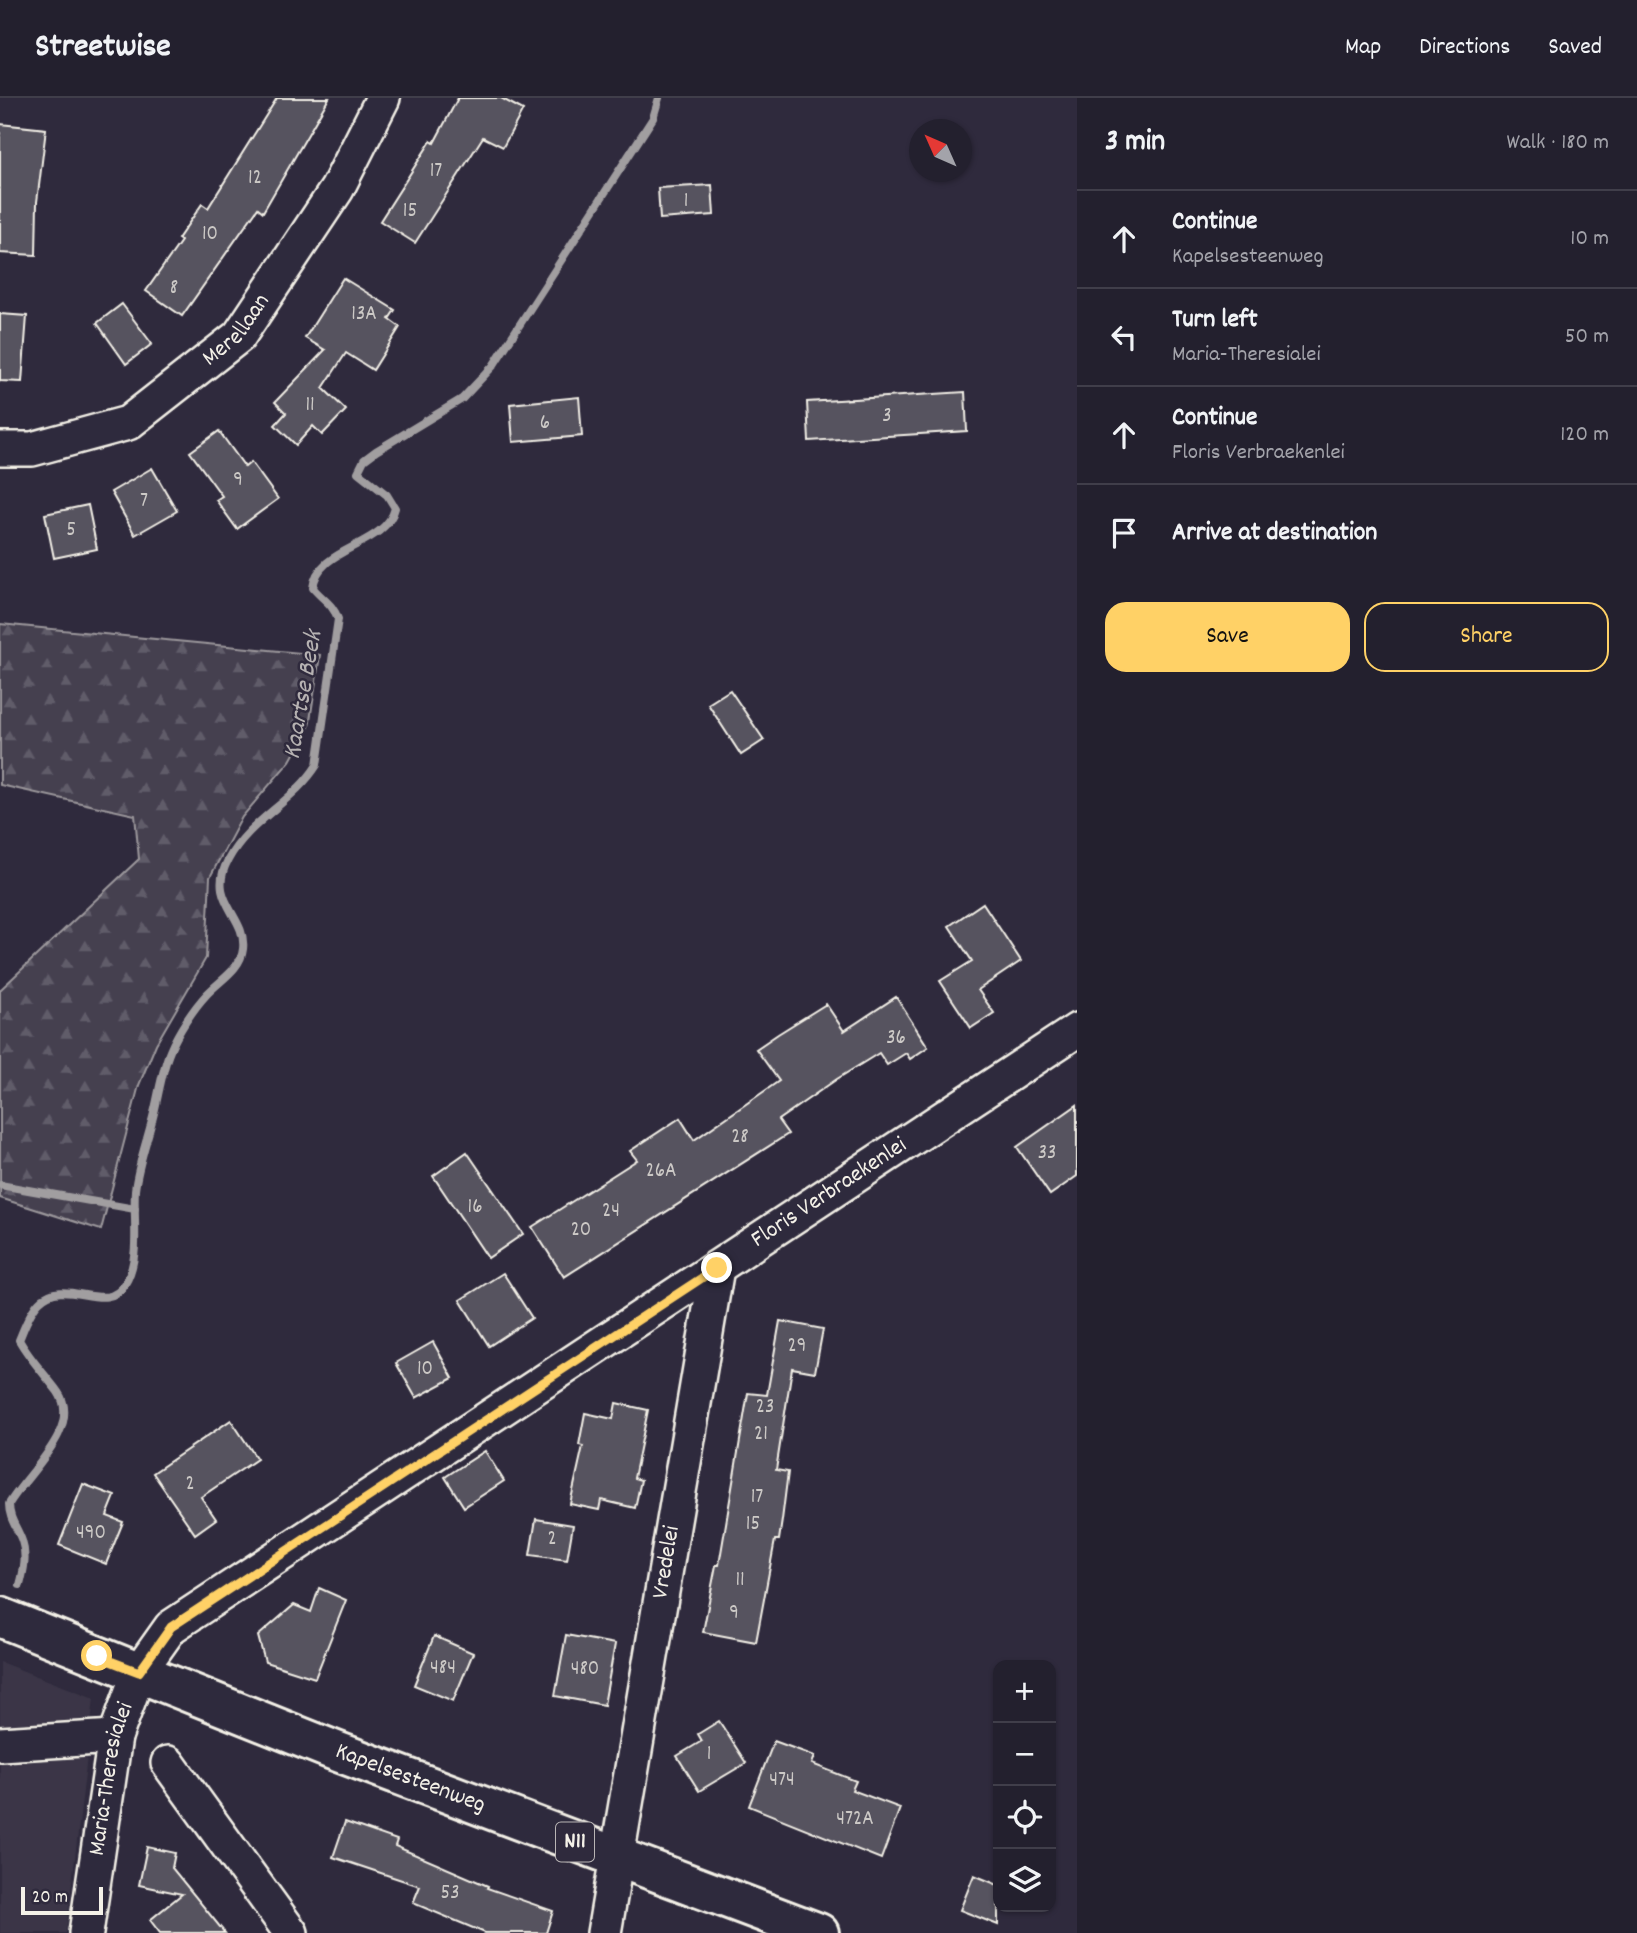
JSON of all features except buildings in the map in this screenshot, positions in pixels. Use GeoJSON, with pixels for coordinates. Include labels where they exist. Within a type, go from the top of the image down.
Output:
{"type":"FeatureCollection","features":[{"type":"Feature","properties":{"kind":"main road","name":"Kapelsesteenweg"},"geometry":{"type":"LineString","coordinates":[[2,1618],[616,1857],[819,1933]]}},
{"type":"Feature","properties":{"kind":"street","name":"Merellaan"},"geometry":{"type":"LineString","coordinates":[[0,449],[32,449],[128,423],[239,336],[337,189],[383,98]]}},
{"type":"Feature","properties":{"kind":"street","name":"Floris Verbraekenlei"},"geometry":{"type":"LineString","coordinates":[[302,1543],[1077,1030]]}},
{"type":"Feature","properties":{"kind":"street","name":"Vredelei"},"geometry":{"type":"LineString","coordinates":[[604,1933],[717,1268]]}},
{"type":"Feature","properties":{"kind":"street","name":"Maria-Theresialei"},"geometry":{"type":"LineString","coordinates":[[86,1933],[115,1737],[139,1672],[171,1627],[302,1543]]}},
{"type":"Feature","properties":{"kind":"street"},"geometry":{"type":"LineString","coordinates":[[0,1744],[115,1737]]}},
{"type":"Feature","properties":{"kind":"street"},"geometry":{"type":"LineString","coordinates":[[168,1763],[291,1933]]}},
{"type":"Feature","properties":{"kind":"shaded area"},"geometry":{"type":"Polygon","coordinates":[[[0,1662],[94,1698],[66,1933],[0,1933],[0,1662]]]}},
{"type":"Feature","properties":{"kind":"green space"},"geometry":{"type":"Polygon","coordinates":[[[0,624],[320,655],[309,727],[290,761],[242,817],[210,877],[206,958],[156,1044],[139,1085],[101,1230],[0,1198],[0,990],[139,859],[135,815],[0,785],[0,624]]]}},
{"type":"Feature","properties":{"kind":"waterway","name":"Kaartse Beek"},"geometry":{"type":"LineString","coordinates":[[20,1585],[24,1552],[9,1504],[50,1450],[63,1420],[64,1406],[58,1392],[19,1340],[33,1310],[49,1295],[61,1292],[107,1297],[117,1293],[130,1274],[135,1250],[136,1180],[167,1058],[191,1014],[234,968],[243,949],[243,937],[224,897],[222,874],[228,860],[248,833],[296,790],[317,765],[338,619],[331,606],[313,588],[317,574],[326,563],[379,531],[389,521],[395,508],[387,495],[358,472],[364,460],[376,451],[462,399],[493,366],[653,118],[659,98]]}},
{"type":"Feature","properties":{"kind":"waterway"},"geometry":{"type":"LineString","coordinates":[[0,1185],[135,1209]]}},
{"type":"Feature","properties":{"kind":"route"},"geometry":{"type":"LineString","coordinates":[[97,1656],[139,1672],[171,1627],[717,1268]]}}]}
